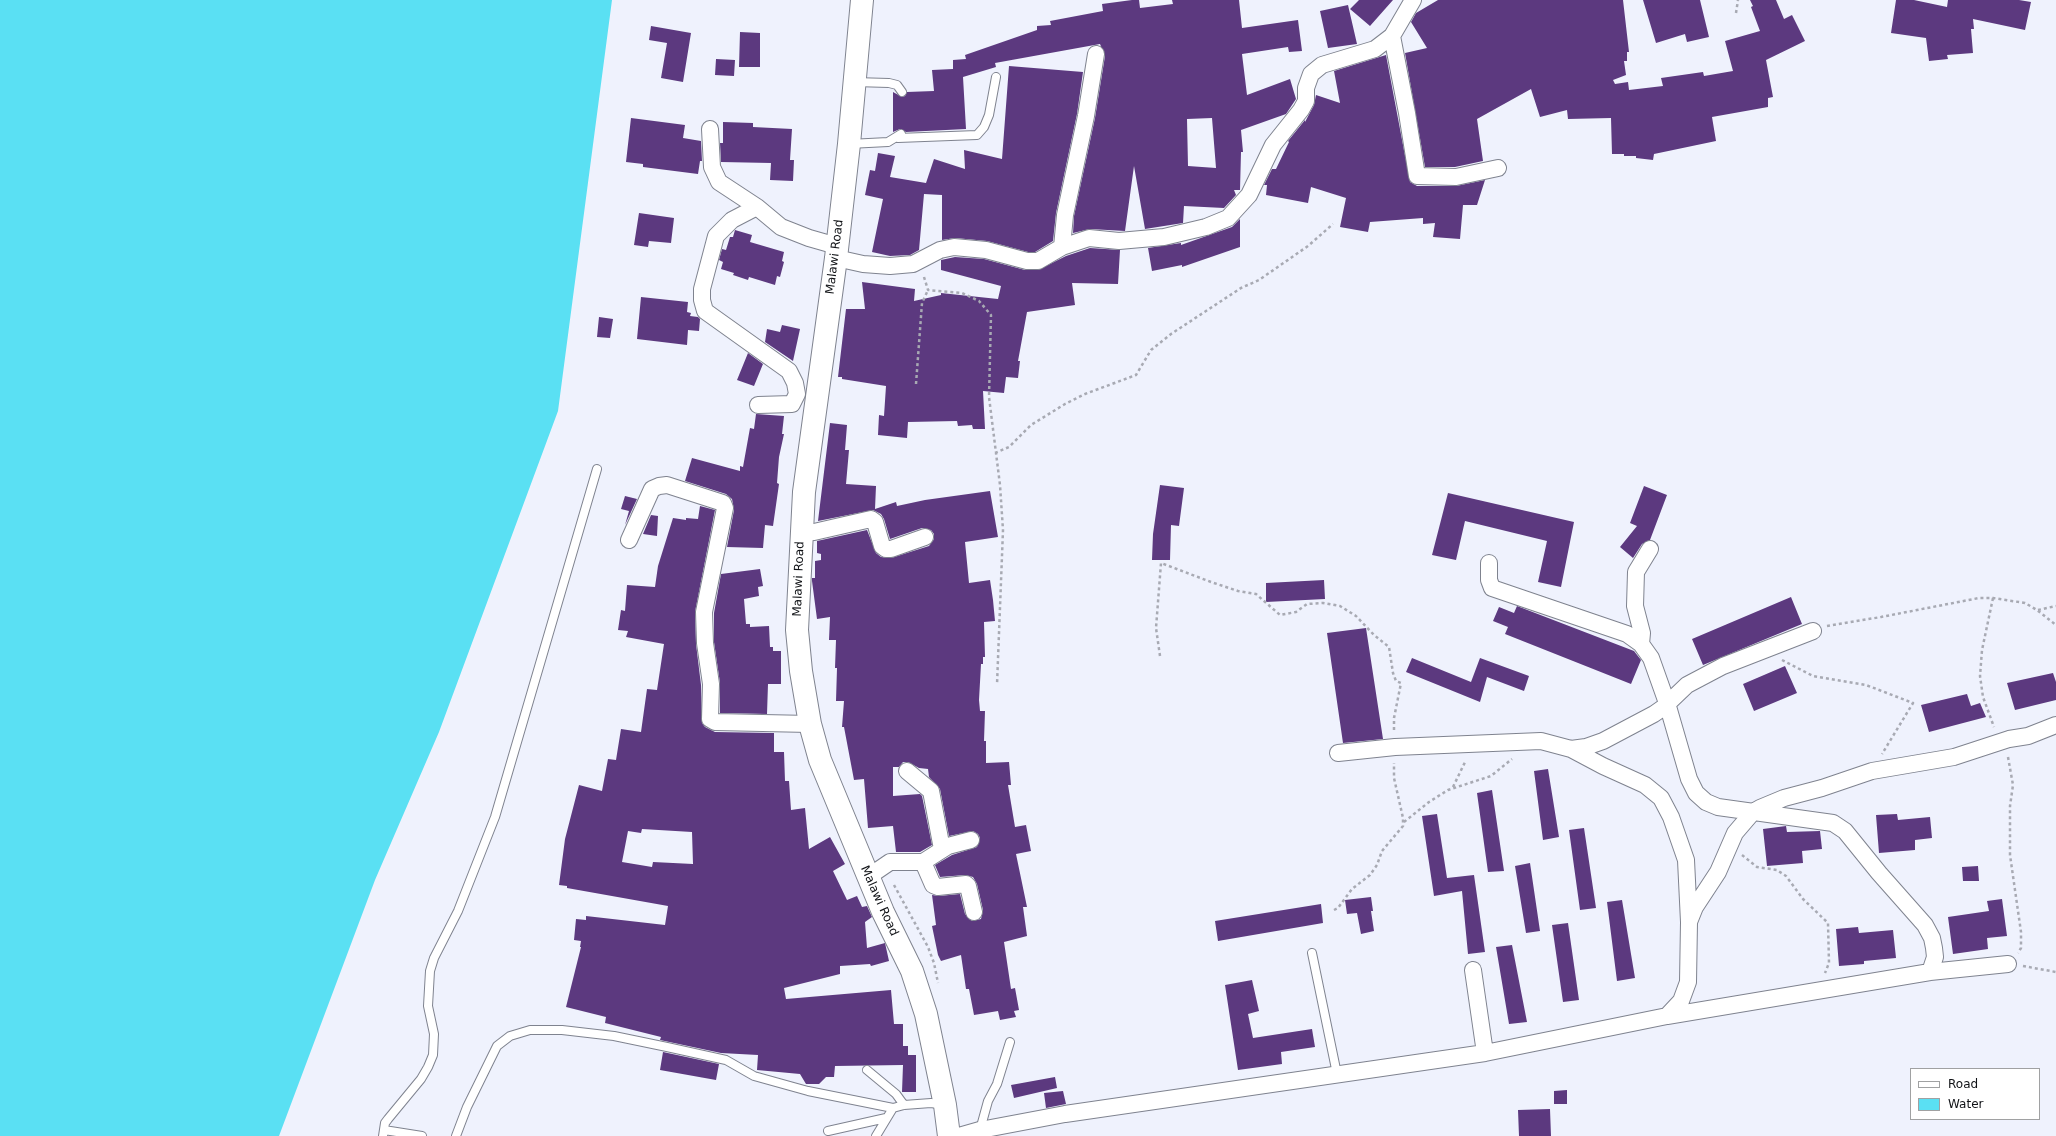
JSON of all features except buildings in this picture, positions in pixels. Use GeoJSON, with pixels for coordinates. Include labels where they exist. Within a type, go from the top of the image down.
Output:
{"type":"FeatureCollection","features":[{"type":"Feature","properties":{"kind":"main road","name":"Malawi Road"},"geometry":{"type":"LineString","coordinates":[[862,0],[849,144],[805,485],[801,533],[797,630],[801,672],[810,724],[820,760],[876,872],[883,912],[912,971],[926,1014],[945,1106],[949,1136]]}},
{"type":"Feature","properties":{"kind":"street"},"geometry":{"type":"LineString","coordinates":[[710,129],[712,167],[719,182],[757,207],[781,226],[863,264],[890,266],[913,264],[940,250],[954,247],[986,250],[1027,261],[1038,261],[1062,247],[1089,238],[1119,241],[1164,237],[1206,227],[1228,218],[1249,195],[1274,144],[1306,102],[1306,88],[1311,74],[1322,64],[1375,49],[1392,36],[1412,0]]}},
{"type":"Feature","properties":{"kind":"street"},"geometry":{"type":"LineString","coordinates":[[1392,36],[1407,113],[1417,176],[1456,177],[1498,168]]}},
{"type":"Feature","properties":{"kind":"street"},"geometry":{"type":"LineString","coordinates":[[1062,247],[1065,215],[1086,116],[1096,54]]}},
{"type":"Feature","properties":{"kind":"street"},"geometry":{"type":"LineString","coordinates":[[757,207],[732,220],[716,236],[702,289],[702,300],[705,311],[789,372],[795,383],[797,394],[792,404],[758,405]]}},
{"type":"Feature","properties":{"kind":"street"},"geometry":{"type":"LineString","coordinates":[[629,540],[652,489],[659,486],[667,485],[723,503],[725,508],[704,612],[705,643],[711,684],[710,719],[715,722],[810,724]]}},
{"type":"Feature","properties":{"kind":"street"},"geometry":{"type":"LineString","coordinates":[[801,533],[814,532],[871,519],[876,522],[882,546],[886,549],[891,549],[925,537]]}},
{"type":"Feature","properties":{"kind":"street"},"geometry":{"type":"LineString","coordinates":[[1641,644],[1642,633],[1635,606],[1636,572],[1650,549]]}},
{"type":"Feature","properties":{"kind":"street"},"geometry":{"type":"LineString","coordinates":[[1489,563],[1489,580],[1492,588],[1628,634],[1641,644],[1651,658],[1667,702],[1688,779],[1696,794],[1706,802],[1718,807],[1778,814],[1833,823],[1845,831],[1879,873],[1926,925],[1932,938],[1935,957],[1930,972]]}},
{"type":"Feature","properties":{"kind":"street"},"geometry":{"type":"LineString","coordinates":[[1571,749],[1586,747],[1603,741],[1654,714],[1697,679],[1723,666],[1813,631]]}},
{"type":"Feature","properties":{"kind":"street"},"geometry":{"type":"LineString","coordinates":[[1689,922],[1695,907],[1718,872],[1735,833],[1753,812],[1784,798],[1822,788],[1872,771],[1954,757],[2009,739],[2028,736],[2056,725]]}},
{"type":"Feature","properties":{"kind":"street"},"geometry":{"type":"LineString","coordinates":[[1338,753],[1395,747],[1541,741],[1571,749],[1645,785],[1661,798],[1671,817],[1686,860],[1689,922],[1688,982],[1681,1001],[1667,1016]]}},
{"type":"Feature","properties":{"kind":"street"},"geometry":{"type":"LineString","coordinates":[[907,771],[931,791],[942,849]]}},
{"type":"Feature","properties":{"kind":"street"},"geometry":{"type":"LineString","coordinates":[[876,872],[893,861],[912,863],[923,862],[942,849],[954,844],[971,840]]}},
{"type":"Feature","properties":{"kind":"street"},"geometry":{"type":"LineString","coordinates":[[923,862],[933,885],[938,887],[966,884],[968,886],[974,912]]}},
{"type":"Feature","properties":{"kind":"street"},"geometry":{"type":"LineString","coordinates":[[959,1136],[980,1130],[1065,1114],[1485,1053],[1667,1016],[1818,992],[1930,972],[2008,964]]}},
{"type":"Feature","properties":{"kind":"street"},"geometry":{"type":"LineString","coordinates":[[1473,970],[1485,1053]]}},
{"type":"Feature","properties":{"kind":"lane"},"geometry":{"type":"LineString","coordinates":[[849,144],[888,142],[900,135],[977,135],[984,128],[989,115],[996,77]]}},
{"type":"Feature","properties":{"kind":"lane"},"geometry":{"type":"LineString","coordinates":[[854,82],[889,83],[897,85],[902,92]]}},
{"type":"Feature","properties":{"kind":"lane"},"geometry":{"type":"LineString","coordinates":[[422,1136],[384,1133],[388,1119],[422,1079],[433,1055],[434,1034],[428,1006],[430,971],[434,958],[458,911],[495,817],[597,469]]}},
{"type":"Feature","properties":{"kind":"lane"},"geometry":{"type":"LineString","coordinates":[[1312,953],[1337,1074]]}},
{"type":"Feature","properties":{"kind":"lane"},"geometry":{"type":"LineString","coordinates":[[456,1136],[467,1107],[497,1046],[510,1036],[530,1030],[562,1030],[614,1036],[674,1048],[726,1060],[754,1076],[808,1092],[893,1108],[904,1105],[931,1103],[945,1106]]}},
{"type":"Feature","properties":{"kind":"lane"},"geometry":{"type":"LineString","coordinates":[[980,1130],[988,1101],[997,1084],[1010,1042]]}},
{"type":"Feature","properties":{"kind":"lane"},"geometry":{"type":"LineString","coordinates":[[867,1070],[896,1094],[904,1105]]}},
{"type":"Feature","properties":{"kind":"lane"},"geometry":{"type":"LineString","coordinates":[[876,1136],[893,1108]]}},
{"type":"Feature","properties":{"kind":"lane"},"geometry":{"type":"LineString","coordinates":[[828,1132],[886,1118]]}},
{"type":"Feature","properties":{"kind":"path"},"geometry":{"type":"LineString","coordinates":[[1736,13],[1738,0]]}},
{"type":"Feature","properties":{"kind":"path"},"geometry":{"type":"LineString","coordinates":[[995,453],[1009,447],[1031,426],[1065,404],[1085,394],[1136,375],[1151,350],[1171,334],[1241,288],[1259,280],[1308,246],[1333,224]]}},
{"type":"Feature","properties":{"kind":"path"},"geometry":{"type":"LineString","coordinates":[[913,264],[923,276],[928,290],[922,304],[916,384]]}},
{"type":"Feature","properties":{"kind":"path"},"geometry":{"type":"LineString","coordinates":[[928,290],[962,293],[979,301],[991,315],[989,397],[1000,485],[1003,530],[997,685]]}},
{"type":"Feature","properties":{"kind":"path"},"geometry":{"type":"LineString","coordinates":[[1160,656],[1156,628],[1161,563],[1238,591],[1256,594],[1280,615],[1290,614],[1306,604],[1323,603],[1340,606],[1356,616],[1359,621],[1389,647],[1393,673],[1396,681],[1401,684],[1394,718],[1394,778],[1404,822]]}},
{"type":"Feature","properties":{"kind":"path"},"geometry":{"type":"LineString","coordinates":[[1813,631],[1833,624],[1881,617],[1979,598],[1993,598],[2025,603],[2038,610],[2056,626]]}},
{"type":"Feature","properties":{"kind":"path"},"geometry":{"type":"LineString","coordinates":[[1993,598],[1982,650],[1980,676],[1983,697],[2012,773],[2010,855],[2021,932],[2021,948],[2016,957],[2008,964]]}},
{"type":"Feature","properties":{"kind":"path"},"geometry":{"type":"LineString","coordinates":[[2038,610],[2056,606]]}},
{"type":"Feature","properties":{"kind":"path"},"geometry":{"type":"LineString","coordinates":[[1756,654],[1783,660],[1813,676],[1866,685],[1913,703],[1872,771]]}},
{"type":"Feature","properties":{"kind":"path"},"geometry":{"type":"LineString","coordinates":[[1334,910],[1338,908],[1352,889],[1370,875],[1382,850],[1404,822],[1429,802],[1453,787],[1491,776],[1526,749],[1541,741]]}},
{"type":"Feature","properties":{"kind":"path"},"geometry":{"type":"LineString","coordinates":[[1453,787],[1471,744]]}},
{"type":"Feature","properties":{"kind":"path"},"geometry":{"type":"LineString","coordinates":[[1730,844],[1757,867],[1777,870],[1786,876],[1802,899],[1828,923],[1829,963],[1818,992]]}},
{"type":"Feature","properties":{"kind":"path"},"geometry":{"type":"LineString","coordinates":[[876,872],[928,947],[934,963],[939,989]]}},
{"type":"Feature","properties":{"kind":"path"},"geometry":{"type":"LineString","coordinates":[[2008,964],[2056,972]]}},
{"type":"Feature","properties":{"kind":"water"},"geometry":{"type":"Polygon","coordinates":[[[0,0],[612,0],[558,411],[439,732],[375,880],[279,1136],[0,1136],[0,0]]]}}]}
